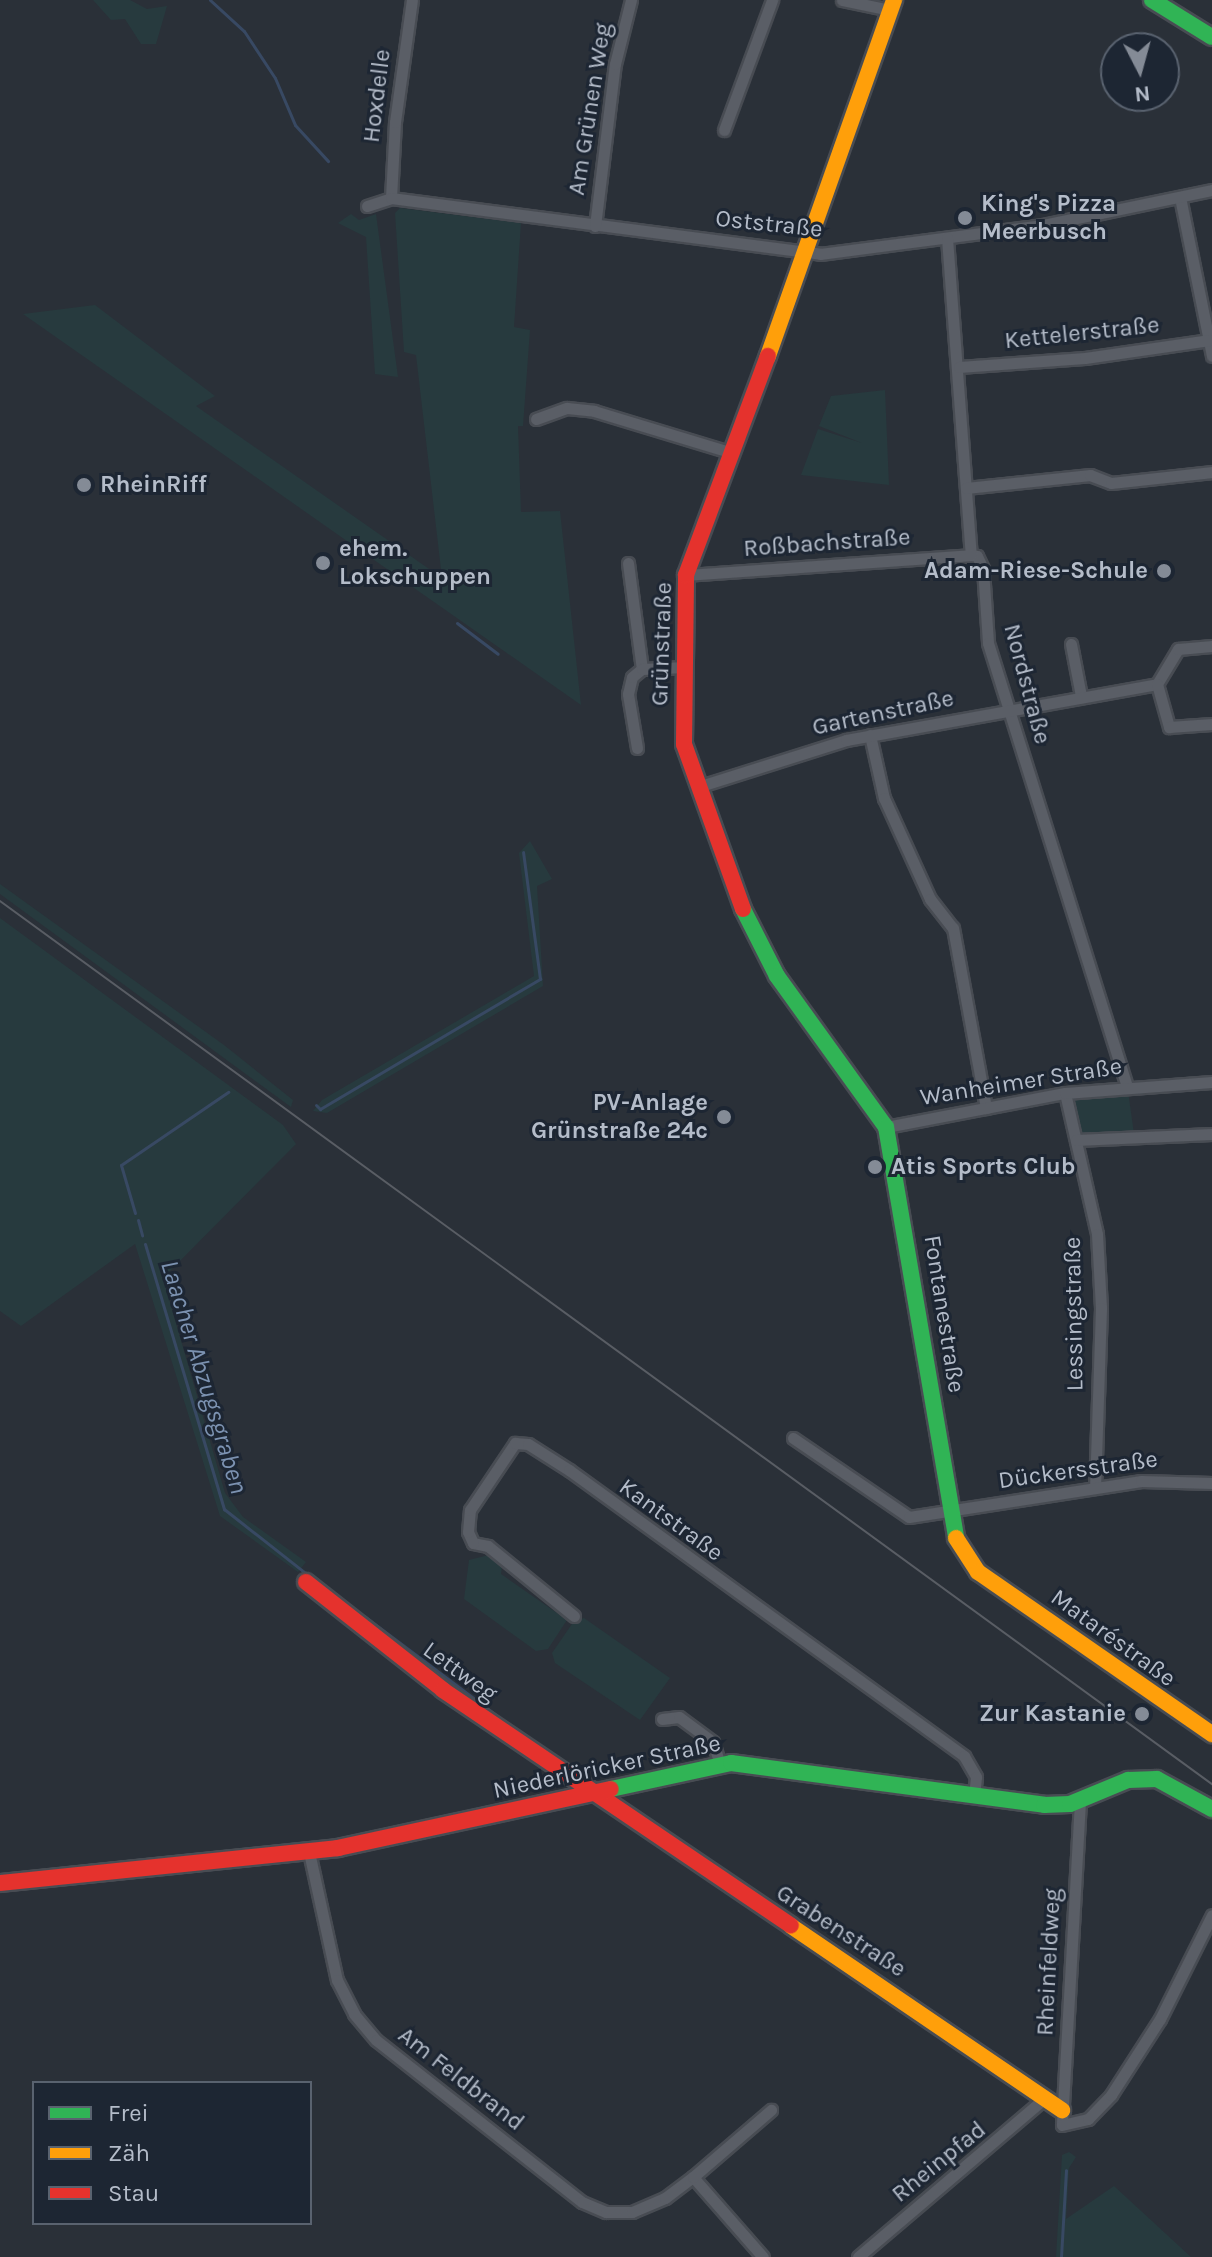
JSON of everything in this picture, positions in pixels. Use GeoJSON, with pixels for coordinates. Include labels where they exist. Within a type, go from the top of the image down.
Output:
{"type":"FeatureCollection","features":[{"type":"Feature","properties":{"kind":"street","name":"Hoxdelle"},"geometry":{"type":"LineString","coordinates":[[391,198],[395,122],[412,0]]}},
{"type":"Feature","properties":{"kind":"street","name":"Am Grünen Weg"},"geometry":{"type":"LineString","coordinates":[[595,226],[615,64],[631,0]]}},
{"type":"Feature","properties":{"kind":"street"},"geometry":{"type":"LineString","coordinates":[[724,130],[772,0]]}},
{"type":"Feature","properties":{"kind":"street"},"geometry":{"type":"LineString","coordinates":[[842,0],[892,5]]}},
{"type":"Feature","properties":{"kind":"street"},"geometry":{"type":"LineString","coordinates":[[1152,0],[1212,37]]}},
{"type":"Feature","properties":{"kind":"street","name":"Grünstraße"},"geometry":{"type":"LineString","coordinates":[[886,1127],[777,976],[730,883],[684,744],[686,575],[807,253],[892,5]]}},
{"type":"Feature","properties":{"kind":"street","name":"Oststraße"},"geometry":{"type":"LineString","coordinates":[[367,206],[391,198],[807,253],[947,238],[1102,216],[1212,190]]}},
{"type":"Feature","properties":{"kind":"street"},"geometry":{"type":"LineString","coordinates":[[1180,197],[1212,356]]}},
{"type":"Feature","properties":{"kind":"street","name":"Nordstraße"},"geometry":{"type":"LineString","coordinates":[[947,238],[971,555],[977,556],[983,569],[988,643],[1127,1086]]}},
{"type":"Feature","properties":{"kind":"street","name":"Kettelerstraße"},"geometry":{"type":"LineString","coordinates":[[959,367],[1085,358],[1210,340]]}},
{"type":"Feature","properties":{"kind":"street"},"geometry":{"type":"LineString","coordinates":[[536,419],[567,408],[594,411],[732,453]]}},
{"type":"Feature","properties":{"kind":"street"},"geometry":{"type":"LineString","coordinates":[[966,488],[1090,475],[1111,483],[1212,472]]}},
{"type":"Feature","properties":{"kind":"street","name":"Roßbachstraße"},"geometry":{"type":"LineString","coordinates":[[686,575],[971,555]]}},
{"type":"Feature","properties":{"kind":"street"},"geometry":{"type":"LineString","coordinates":[[628,563],[642,669]]}},
{"type":"Feature","properties":{"kind":"street"},"geometry":{"type":"LineString","coordinates":[[1071,644],[1081,696]]}},
{"type":"Feature","properties":{"kind":"street"},"geometry":{"type":"LineString","coordinates":[[1212,646],[1178,649],[1157,684],[1169,727],[1212,724]]}},
{"type":"Feature","properties":{"kind":"street"},"geometry":{"type":"LineString","coordinates":[[637,748],[628,694],[632,677],[642,669],[685,667]]}},
{"type":"Feature","properties":{"kind":"street","name":"Gartenstraße"},"geometry":{"type":"LineString","coordinates":[[697,787],[870,735],[1157,684]]}},
{"type":"Feature","properties":{"kind":"street"},"geometry":{"type":"LineString","coordinates":[[870,735],[884,798],[930,899],[953,928],[986,1108]]}},
{"type":"Feature","properties":{"kind":"street","name":"Wanheimer Straße"},"geometry":{"type":"LineString","coordinates":[[886,1127],[1065,1093],[1212,1082]]}},
{"type":"Feature","properties":{"kind":"street","name":"Lessingstraße"},"geometry":{"type":"LineString","coordinates":[[1065,1093],[1099,1264],[1095,1488]]}},
{"type":"Feature","properties":{"kind":"street","name":"Fontanestraße"},"geometry":{"type":"LineString","coordinates":[[886,1127],[950,1510]]}},
{"type":"Feature","properties":{"kind":"street"},"geometry":{"type":"LineString","coordinates":[[1076,1140],[1212,1134]]}},
{"type":"Feature","properties":{"kind":"street"},"geometry":{"type":"LineString","coordinates":[[793,1438],[909,1517],[950,1510]]}},
{"type":"Feature","properties":{"kind":"street","name":"Kantstraße"},"geometry":{"type":"LineString","coordinates":[[574,1616],[488,1546],[473,1543],[468,1532],[470,1510],[515,1443],[528,1444],[569,1470],[964,1756],[976,1777],[974,1795]]}},
{"type":"Feature","properties":{"kind":"street","name":"Dückersstraße"},"geometry":{"type":"LineString","coordinates":[[950,1510],[1162,1480],[1212,1483]]}},
{"type":"Feature","properties":{"kind":"street","name":"Mataréstraße"},"geometry":{"type":"LineString","coordinates":[[950,1510],[967,1562],[1212,1734]]}},
{"type":"Feature","properties":{"kind":"street","name":"Lettweg"},"geometry":{"type":"LineString","coordinates":[[306,1582],[443,1690],[592,1793]]}},
{"type":"Feature","properties":{"kind":"street"},"geometry":{"type":"LineString","coordinates":[[662,1719],[679,1717],[713,1742],[720,1765]]}},
{"type":"Feature","properties":{"kind":"street","name":"Niederlöricker Straße"},"geometry":{"type":"LineString","coordinates":[[0,1883],[309,1852],[720,1765],[761,1765],[1044,1805],[1080,1801],[1122,1781],[1146,1778],[1180,1787],[1212,1809]]}},
{"type":"Feature","properties":{"kind":"street","name":"Grabenstraße"},"geometry":{"type":"LineString","coordinates":[[592,1793],[1045,2098],[1062,2118]]}},
{"type":"Feature","properties":{"kind":"street","name":"Rheinfeldweg"},"geometry":{"type":"LineString","coordinates":[[1062,2118],[1080,1801]]}},
{"type":"Feature","properties":{"kind":"street","name":"Am Feldbrand"},"geometry":{"type":"LineString","coordinates":[[309,1852],[337,1980],[354,2014],[376,2040],[582,2202],[606,2212],[632,2212],[665,2198],[771,2110]]}},
{"type":"Feature","properties":{"kind":"street"},"geometry":{"type":"LineString","coordinates":[[1062,2118],[1088,2119],[1111,2095],[1166,2008],[1212,1915]]}},
{"type":"Feature","properties":{"kind":"street","name":"Rheinpfad"},"geometry":{"type":"LineString","coordinates":[[858,2257],[1045,2098]]}},
{"type":"Feature","properties":{"kind":"street"},"geometry":{"type":"LineString","coordinates":[[693,2177],[763,2257]]}},
{"type":"Feature","properties":{"kind":"green space"},"geometry":{"type":"Polygon","coordinates":[[[93,0],[130,0],[147,9],[167,6],[156,44],[141,44],[125,19],[111,20],[93,0]]]}},
{"type":"Feature","properties":{"kind":"green space"},"geometry":{"type":"Polygon","coordinates":[[[400,208],[521,223],[514,327],[530,330],[523,426],[518,426],[521,512],[560,511],[581,705],[23,314],[95,305],[215,396],[196,406],[442,578],[416,355],[404,352],[395,213],[400,208]]]}},
{"type":"Feature","properties":{"kind":"green space"},"geometry":{"type":"Polygon","coordinates":[[[351,214],[359,220],[376,214],[398,377],[375,374],[366,237],[338,223],[351,214]]]}},
{"type":"Feature","properties":{"kind":"green space"},"geometry":{"type":"Polygon","coordinates":[[[885,390],[889,485],[801,475],[818,429],[862,443],[819,426],[831,396],[885,390]]]}},
{"type":"Feature","properties":{"kind":"green space"},"geometry":{"type":"Polygon","coordinates":[[[530,841],[552,879],[537,886],[543,986],[327,1113],[313,1111],[322,1100],[534,976],[519,853],[530,841]]]}},
{"type":"Feature","properties":{"kind":"green space"},"geometry":{"type":"Polygon","coordinates":[[[0,884],[224,1045],[293,1100],[291,1107],[0,894],[0,884]]]}},
{"type":"Feature","properties":{"kind":"green space"},"geometry":{"type":"Polygon","coordinates":[[[0,918],[283,1125],[296,1144],[163,1278],[225,1493],[243,1517],[306,1562],[298,1572],[220,1516],[135,1244],[21,1326],[0,1311],[0,918]]]}},
{"type":"Feature","properties":{"kind":"green space"},"geometry":{"type":"Polygon","coordinates":[[[1128,1091],[1134,1134],[1079,1137],[1071,1098],[1128,1091]]]}},
{"type":"Feature","properties":{"kind":"green space"},"geometry":{"type":"Polygon","coordinates":[[[489,1555],[502,1566],[501,1574],[567,1620],[548,1649],[536,1651],[464,1599],[469,1560],[489,1555]]]}},
{"type":"Feature","properties":{"kind":"green space"},"geometry":{"type":"Polygon","coordinates":[[[584,1618],[670,1678],[640,1720],[555,1663],[552,1653],[574,1621],[584,1618]]]}},
{"type":"Feature","properties":{"kind":"green space"},"geometry":{"type":"Polygon","coordinates":[[[1069,2152],[1076,2157],[1069,2168],[1066,2219],[1114,2186],[1191,2257],[1056,2257],[1062,2155],[1069,2152]]]}},
{"type":"Feature","properties":{"kind":"waterway"},"geometry":{"type":"LineString","coordinates":[[210,0],[244,31],[275,78],[295,125],[328,161]]}},
{"type":"Feature","properties":{"kind":"waterway","name":"Laacher Abzugsgraben"},"geometry":{"type":"LineString","coordinates":[[457,623],[498,654]]}},
{"type":"Feature","properties":{"kind":"waterway","name":"Laacher Abzugsgraben"},"geometry":{"type":"LineString","coordinates":[[316,1105],[320,1109],[540,979],[523,852]]}},
{"type":"Feature","properties":{"kind":"waterway","name":"Laacher Abzugsgraben"},"geometry":{"type":"LineString","coordinates":[[135,1213],[121,1165],[228,1092]]}},
{"type":"Feature","properties":{"kind":"waterway","name":"Laacher Abzugsgraben"},"geometry":{"type":"LineString","coordinates":[[138,1220],[142,1235]]}},
{"type":"Feature","properties":{"kind":"waterway","name":"Laacher Abzugsgraben"},"geometry":{"type":"LineString","coordinates":[[145,1244],[224,1509],[308,1575]]}},
{"type":"Feature","properties":{"kind":"waterway","name":"Laacher Abzugsgraben"},"geometry":{"type":"LineString","coordinates":[[333,1593],[358,1612]]}},
{"type":"Feature","properties":{"kind":"waterway","name":"Laacher Abzugsgraben"},"geometry":{"type":"LineString","coordinates":[[364,1616],[521,1734]]}},
{"type":"Feature","properties":{"kind":"waterway"},"geometry":{"type":"LineString","coordinates":[[1061,2257],[1066,2170]]}},
{"type":"Feature","properties":{"kind":"tram line"},"geometry":{"type":"LineString","coordinates":[[0,901],[1212,1784]]}},
{"type":"Feature","properties":{"kind":"traffic: fast"},"geometry":{"type":"LineString","coordinates":[[1152,0],[1212,37]]}},
{"type":"Feature","properties":{"kind":"traffic: fast"},"geometry":{"type":"LineString","coordinates":[[743,909],[777,976],[886,1127],[956,1538]]}},
{"type":"Feature","properties":{"kind":"traffic: fast"},"geometry":{"type":"LineString","coordinates":[[611,1789],[731,1763],[1044,1805],[1070,1804],[1128,1780],[1157,1779],[1212,1809]]}},
{"type":"Feature","properties":{"kind":"traffic: slow"},"geometry":{"type":"LineString","coordinates":[[768,356],[894,0]]}},
{"type":"Feature","properties":{"kind":"traffic: slow"},"geometry":{"type":"LineString","coordinates":[[956,1538],[978,1572],[1212,1734]]}},
{"type":"Feature","properties":{"kind":"traffic: slow"},"geometry":{"type":"LineString","coordinates":[[791,1926],[1062,2110]]}},
{"type":"Feature","properties":{"kind":"traffic: jam"},"geometry":{"type":"LineString","coordinates":[[743,909],[684,744],[686,575],[768,356]]}},
{"type":"Feature","properties":{"kind":"traffic: jam"},"geometry":{"type":"LineString","coordinates":[[306,1582],[443,1690],[791,1926]]}},
{"type":"Feature","properties":{"kind":"traffic: jam"},"geometry":{"type":"LineString","coordinates":[[0,1883],[338,1848],[611,1789]]}},
{"type":"Feature","properties":{"kind":"place","name":"King's Pizza Meerbusch"},"geometry":{"type":"Point","coordinates":[965,218]}},
{"type":"Feature","properties":{"kind":"place","name":"RheinRiff"},"geometry":{"type":"Point","coordinates":[84,485]}},
{"type":"Feature","properties":{"kind":"place","name":"ehem. Lokschuppen"},"geometry":{"type":"Point","coordinates":[323,563]}},
{"type":"Feature","properties":{"kind":"place","name":"Adam-Riese-Schule"},"geometry":{"type":"Point","coordinates":[1164,571]}},
{"type":"Feature","properties":{"kind":"place","name":"PV-Anlage Grünstraße 24c"},"geometry":{"type":"Point","coordinates":[724,1117]}},
{"type":"Feature","properties":{"kind":"place","name":"Atis Sports Club"},"geometry":{"type":"Point","coordinates":[875,1167]}},
{"type":"Feature","properties":{"kind":"place","name":"Zur Kastanie"},"geometry":{"type":"Point","coordinates":[1142,1714]}}]}
